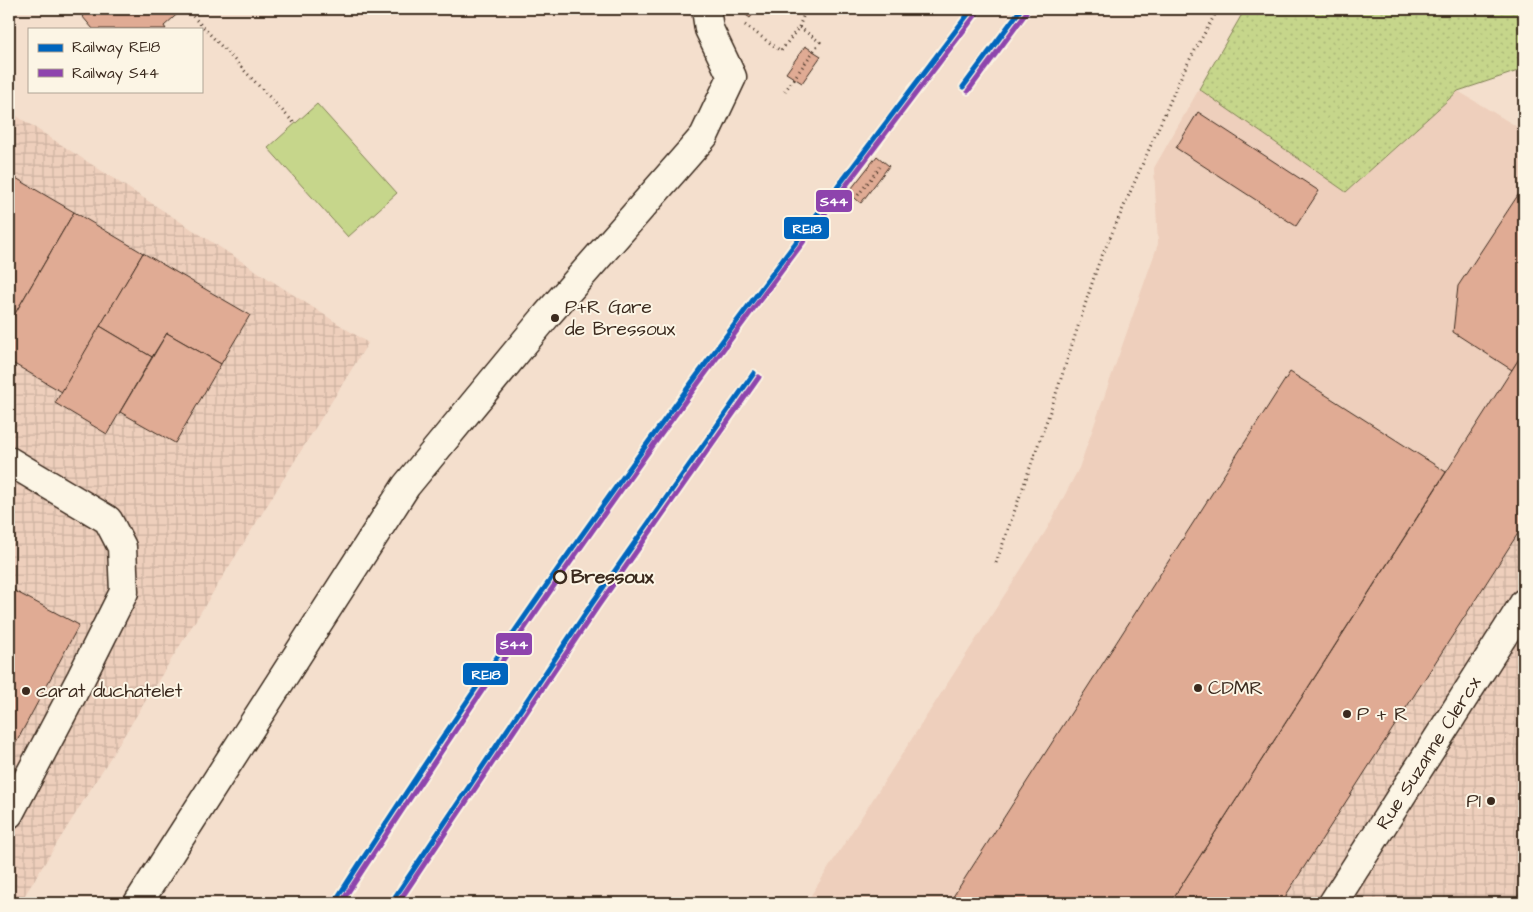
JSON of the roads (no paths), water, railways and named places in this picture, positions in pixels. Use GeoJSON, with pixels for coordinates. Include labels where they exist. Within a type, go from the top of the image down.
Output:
{"type":"FeatureCollection","features":[{"type":"Feature","properties":{"kind":"lane"},"geometry":{"type":"LineString","coordinates":[[138,903],[406,486],[547,315],[704,136],[732,77],[709,29],[706,9]]}},
{"type":"Feature","properties":{"kind":"lane"},"geometry":{"type":"LineString","coordinates":[[9,461],[108,520],[122,548],[124,592],[9,814]]}},
{"type":"Feature","properties":{"kind":"lane","name":"Rue Suzanne Clercx"},"geometry":{"type":"LineString","coordinates":[[1333,903],[1524,603]]}},
{"type":"Feature","properties":{"kind":"rail line","name":"RE18"},"geometry":{"type":"LineString","coordinates":[[334,903],[468,700],[606,501],[742,315],[972,9]]}},
{"type":"Feature","properties":{"kind":"rail line","name":"RE18"},"geometry":{"type":"LineString","coordinates":[[963,87],[1021,9]]}},
{"type":"Feature","properties":{"kind":"rail line","name":"S44"},"geometry":{"type":"LineString","coordinates":[[341,903],[473,704],[654,444],[837,197],[977,13]]}},
{"type":"Feature","properties":{"kind":"rail line","name":"S44"},"geometry":{"type":"LineString","coordinates":[[968,91],[1026,13]]}},
{"type":"Feature","properties":{"kind":"rail line","name":"RE18"},"geometry":{"type":"LineString","coordinates":[[391,903],[593,602],[754,373]]}},
{"type":"Feature","properties":{"kind":"rail line","name":"S44"},"geometry":{"type":"LineString","coordinates":[[398,903],[598,606],[759,377]]}},
{"type":"Feature","properties":{"kind":"place","name":"P+R Gare de Bressoux"},"geometry":{"type":"Point","coordinates":[555,318]}},
{"type":"Feature","properties":{"kind":"place","name":"Bressoux"},"geometry":{"type":"Point","coordinates":[560,577]}},
{"type":"Feature","properties":{"kind":"place","name":"CDMR"},"geometry":{"type":"Point","coordinates":[1198,688]}},
{"type":"Feature","properties":{"kind":"place","name":"carat duchatelet"},"geometry":{"type":"Point","coordinates":[26,691]}},
{"type":"Feature","properties":{"kind":"place","name":"P + R"},"geometry":{"type":"Point","coordinates":[1347,714]}},
{"type":"Feature","properties":{"kind":"place","name":"P1"},"geometry":{"type":"Point","coordinates":[1491,801]}}]}
